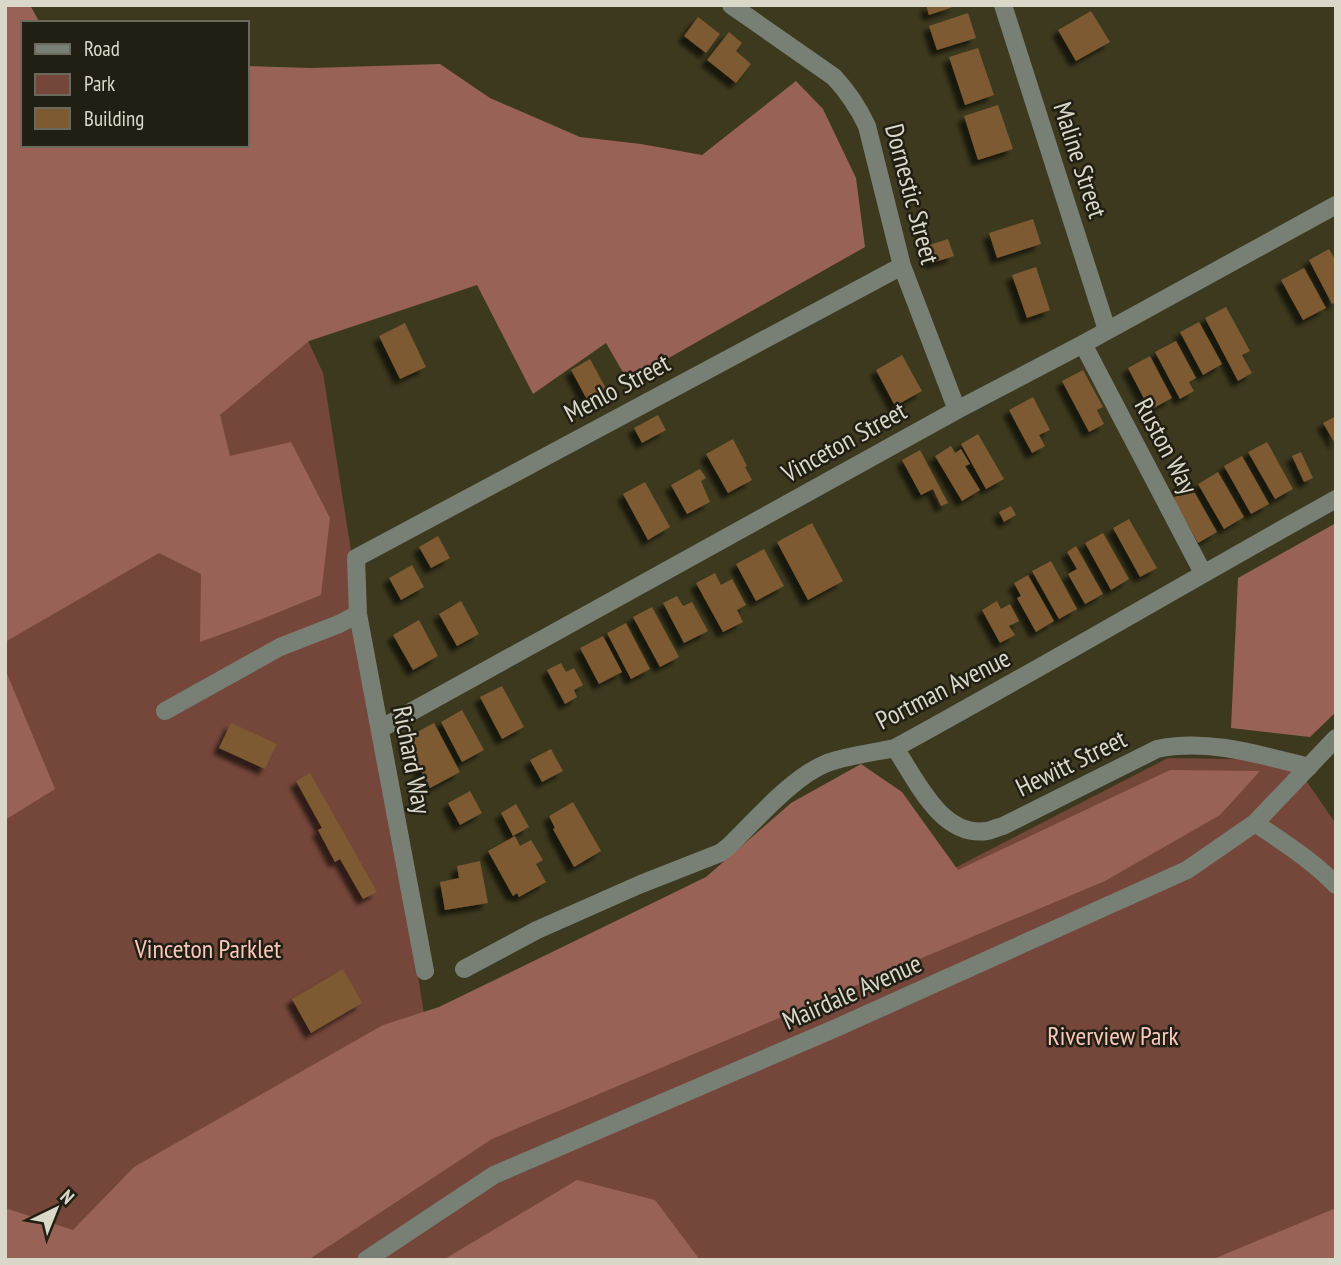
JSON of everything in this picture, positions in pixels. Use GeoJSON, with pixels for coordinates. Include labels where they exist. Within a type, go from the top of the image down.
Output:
{"type":"FeatureCollection","features":[{"type":"Feature","properties":{"kind":"street","name":"Dornestic Street"},"geometry":{"type":"LineString","coordinates":[[731,5],[834,77],[858,107],[867,126],[902,266],[957,410]]}},
{"type":"Feature","properties":{"kind":"street","name":"Maline Street"},"geometry":{"type":"LineString","coordinates":[[1003,5],[1107,330]]}},
{"type":"Feature","properties":{"kind":"street","name":"Vinceton Street"},"geometry":{"type":"LineString","coordinates":[[380,729],[957,410],[1336,205]]}},
{"type":"Feature","properties":{"kind":"street","name":"Menlo Street"},"geometry":{"type":"LineString","coordinates":[[356,558],[902,266]]}},
{"type":"Feature","properties":{"kind":"street","name":"Ruston Way"},"geometry":{"type":"LineString","coordinates":[[1083,344],[1203,573]]}},
{"type":"Feature","properties":{"kind":"street","name":"Portman Avenue"},"geometry":{"type":"LineString","coordinates":[[464,969],[548,925],[720,853],[800,778],[825,764],[851,755],[895,748],[1336,499]]}},
{"type":"Feature","properties":{"kind":"street","name":"Richard Way"},"geometry":{"type":"LineString","coordinates":[[356,558],[358,614],[425,971]]}},
{"type":"Feature","properties":{"kind":"street"},"geometry":{"type":"LineString","coordinates":[[166,711],[280,647],[340,624],[358,614]]}},
{"type":"Feature","properties":{"kind":"street","name":"Mairdale Avenue"},"geometry":{"type":"LineString","coordinates":[[366,1260],[494,1175],[836,1028],[1187,870],[1255,823],[1336,738]]}},
{"type":"Feature","properties":{"kind":"street","name":"Hewitt Street"},"geometry":{"type":"LineString","coordinates":[[895,748],[934,808],[952,823],[972,831],[987,831],[1003,825],[1157,749],[1173,746],[1222,748],[1309,767]]}},
{"type":"Feature","properties":{"kind":"street"},"geometry":{"type":"LineString","coordinates":[[1255,823],[1293,848],[1336,885]]}},
{"type":"Feature","properties":{"kind":"green space"},"geometry":{"type":"Polygon","coordinates":[[[5,123],[21,143],[21,147],[227,165],[323,373],[428,1039],[943,874],[1168,758],[1292,760],[1336,824],[1336,1260],[5,1260],[5,123]]]}},
{"type":"Feature","properties":{"kind":"shaded area"},"geometry":{"type":"Polygon","coordinates":[[[5,5],[30,5],[39,21],[21,21],[21,147],[248,147],[248,66],[311,68],[440,64],[490,98],[580,137],[702,155],[796,81],[823,109],[856,178],[865,247],[628,381],[606,343],[533,394],[477,285],[309,341],[220,415],[230,456],[291,442],[330,518],[321,595],[200,642],[201,574],[159,553],[5,642],[5,5]]]}},
{"type":"Feature","properties":{"kind":"shaded area"},"geometry":{"type":"Polygon","coordinates":[[[1336,523],[1336,712],[1310,737],[1231,728],[1238,578],[1336,523]]]}},
{"type":"Feature","properties":{"kind":"shaded area"},"geometry":{"type":"Polygon","coordinates":[[[5,669],[55,789],[5,820],[5,669]]]}},
{"type":"Feature","properties":{"kind":"shaded area"},"geometry":{"type":"Polygon","coordinates":[[[861,764],[902,792],[958,870],[1170,770],[1260,771],[1220,815],[1105,881],[492,1139],[308,1260],[5,1260],[5,1208],[73,1230],[134,1167],[383,1025],[439,1007],[706,877],[791,803],[861,764]]]}},
{"type":"Feature","properties":{"kind":"shaded area"},"geometry":{"type":"Polygon","coordinates":[[[577,1180],[655,1200],[700,1260],[443,1260],[577,1180]]]}},
{"type":"Feature","properties":{"kind":"shaded area"},"geometry":{"type":"Polygon","coordinates":[[[1336,1208],[1336,1260],[1211,1260],[1336,1208]]]}},
{"type":"Feature","properties":{"kind":"building"},"geometry":{"type":"Polygon","coordinates":[[[926,5],[956,5],[956,6],[929,15],[926,5]]]}},
{"type":"Feature","properties":{"kind":"building"},"geometry":{"type":"Polygon","coordinates":[[[1091,11],[1110,42],[1076,61],[1058,30],[1091,11]]]}},
{"type":"Feature","properties":{"kind":"building"},"geometry":{"type":"Polygon","coordinates":[[[968,13],[976,38],[937,50],[929,26],[968,13]]]}},
{"type":"Feature","properties":{"kind":"building"},"geometry":{"type":"Polygon","coordinates":[[[698,17],[720,34],[706,53],[684,36],[698,17]]]}},
{"type":"Feature","properties":{"kind":"building"},"geometry":{"type":"Polygon","coordinates":[[[729,32],[742,43],[736,51],[751,64],[736,83],[707,60],[729,32]]]}},
{"type":"Feature","properties":{"kind":"building"},"geometry":{"type":"Polygon","coordinates":[[[978,48],[994,95],[965,105],[949,57],[978,48]]]}},
{"type":"Feature","properties":{"kind":"building"},"geometry":{"type":"Polygon","coordinates":[[[998,105],[1013,149],[978,160],[964,116],[998,105]]]}},
{"type":"Feature","properties":{"kind":"building"},"geometry":{"type":"Polygon","coordinates":[[[1033,219],[1041,244],[997,258],[989,233],[1033,219]]]}},
{"type":"Feature","properties":{"kind":"building"},"geometry":{"type":"Polygon","coordinates":[[[948,239],[954,256],[932,263],[926,246],[948,239]]]}},
{"type":"Feature","properties":{"kind":"building"},"geometry":{"type":"Polygon","coordinates":[[[1329,249],[1336,261],[1336,302],[1332,304],[1309,260],[1329,249]]]}},
{"type":"Feature","properties":{"kind":"building"},"geometry":{"type":"Polygon","coordinates":[[[1036,267],[1050,310],[1027,318],[1012,275],[1036,267]]]}},
{"type":"Feature","properties":{"kind":"building"},"geometry":{"type":"Polygon","coordinates":[[[1304,268],[1326,308],[1303,320],[1281,280],[1304,268]]]}},
{"type":"Feature","properties":{"kind":"building"},"geometry":{"type":"Polygon","coordinates":[[[1226,307],[1250,351],[1242,355],[1252,373],[1238,381],[1205,318],[1226,307]]]}},
{"type":"Feature","properties":{"kind":"building"},"geometry":{"type":"Polygon","coordinates":[[[1199,322],[1222,364],[1203,375],[1180,332],[1199,322]]]}},
{"type":"Feature","properties":{"kind":"building"},"geometry":{"type":"Polygon","coordinates":[[[405,323],[426,367],[400,379],[379,336],[405,323]]]}},
{"type":"Feature","properties":{"kind":"building"},"geometry":{"type":"Polygon","coordinates":[[[1176,341],[1196,378],[1189,382],[1194,391],[1180,399],[1155,352],[1176,341]]]}},
{"type":"Feature","properties":{"kind":"building"},"geometry":{"type":"Polygon","coordinates":[[[902,355],[922,391],[895,406],[876,370],[902,355]]]}},
{"type":"Feature","properties":{"kind":"building"},"geometry":{"type":"Polygon","coordinates":[[[1150,356],[1172,398],[1150,410],[1128,368],[1150,356]]]}},
{"type":"Feature","properties":{"kind":"building"},"geometry":{"type":"Polygon","coordinates":[[[590,359],[609,394],[590,405],[571,370],[590,359]]]}},
{"type":"Feature","properties":{"kind":"building"},"geometry":{"type":"Polygon","coordinates":[[[1083,370],[1103,407],[1097,410],[1104,424],[1089,432],[1062,381],[1083,370]]]}},
{"type":"Feature","properties":{"kind":"building"},"geometry":{"type":"Polygon","coordinates":[[[1033,397],[1050,430],[1039,435],[1045,446],[1032,453],[1009,410],[1033,397]]]}},
{"type":"Feature","properties":{"kind":"building"},"geometry":{"type":"Polygon","coordinates":[[[658,415],[666,430],[642,443],[634,428],[658,415]]]}},
{"type":"Feature","properties":{"kind":"building"},"geometry":{"type":"Polygon","coordinates":[[[1336,416],[1336,445],[1323,423],[1336,416]]]}},
{"type":"Feature","properties":{"kind":"building"},"geometry":{"type":"Polygon","coordinates":[[[978,434],[1004,479],[986,489],[961,444],[978,434]]]}},
{"type":"Feature","properties":{"kind":"building"},"geometry":{"type":"Polygon","coordinates":[[[733,439],[752,480],[728,493],[706,454],[733,439]]]}},
{"type":"Feature","properties":{"kind":"building"},"geometry":{"type":"Polygon","coordinates":[[[1267,442],[1293,489],[1275,499],[1248,452],[1267,442]]]}},
{"type":"Feature","properties":{"kind":"building"},"geometry":{"type":"Polygon","coordinates":[[[951,446],[955,453],[961,449],[970,464],[965,466],[980,490],[962,501],[935,456],[951,446]]]}},
{"type":"Feature","properties":{"kind":"building"},"geometry":{"type":"Polygon","coordinates":[[[920,450],[948,503],[941,506],[933,489],[921,495],[902,460],[920,450]]]}},
{"type":"Feature","properties":{"kind":"building"},"geometry":{"type":"Polygon","coordinates":[[[1301,452],[1313,478],[1304,482],[1292,456],[1301,452]]]}},
{"type":"Feature","properties":{"kind":"building"},"geometry":{"type":"Polygon","coordinates":[[[1242,456],[1269,504],[1251,514],[1224,466],[1242,456]]]}},
{"type":"Feature","properties":{"kind":"building"},"geometry":{"type":"Polygon","coordinates":[[[700,469],[706,478],[701,481],[710,502],[687,514],[671,485],[700,469]]]}},
{"type":"Feature","properties":{"kind":"building"},"geometry":{"type":"Polygon","coordinates":[[[1218,472],[1244,517],[1224,529],[1198,484],[1218,472]]]}},
{"type":"Feature","properties":{"kind":"building"},"geometry":{"type":"Polygon","coordinates":[[[645,482],[670,527],[648,540],[623,494],[645,482]]]}},
{"type":"Feature","properties":{"kind":"building"},"geometry":{"type":"Polygon","coordinates":[[[1192,488],[1217,532],[1198,543],[1173,498],[1192,488]]]}},
{"type":"Feature","properties":{"kind":"building"},"geometry":{"type":"Polygon","coordinates":[[[1011,506],[1016,515],[1004,522],[999,512],[1011,506]]]}},
{"type":"Feature","properties":{"kind":"building"},"geometry":{"type":"Polygon","coordinates":[[[1129,519],[1157,568],[1140,577],[1113,528],[1129,519]]]}},
{"type":"Feature","properties":{"kind":"building"},"geometry":{"type":"Polygon","coordinates":[[[812,523],[843,581],[808,600],[777,542],[812,523]]]}},
{"type":"Feature","properties":{"kind":"building"},"geometry":{"type":"Polygon","coordinates":[[[1103,533],[1129,579],[1111,590],[1085,543],[1103,533]]]}},
{"type":"Feature","properties":{"kind":"building"},"geometry":{"type":"Polygon","coordinates":[[[438,536],[450,558],[431,568],[419,547],[438,536]]]}},
{"type":"Feature","properties":{"kind":"building"},"geometry":{"type":"Polygon","coordinates":[[[1076,546],[1103,594],[1085,604],[1068,574],[1077,569],[1067,552],[1076,546]]]}},
{"type":"Feature","properties":{"kind":"building"},"geometry":{"type":"Polygon","coordinates":[[[764,549],[784,586],[756,601],[736,564],[764,549]]]}},
{"type":"Feature","properties":{"kind":"building"},"geometry":{"type":"Polygon","coordinates":[[[1051,561],[1077,609],[1059,619],[1032,571],[1051,561]]]}},
{"type":"Feature","properties":{"kind":"building"},"geometry":{"type":"Polygon","coordinates":[[[412,565],[424,587],[401,600],[389,578],[412,565]]]}},
{"type":"Feature","properties":{"kind":"building"},"geometry":{"type":"Polygon","coordinates":[[[715,573],[721,585],[732,579],[746,605],[737,610],[743,622],[723,632],[696,583],[715,573]]]}},
{"type":"Feature","properties":{"kind":"building"},"geometry":{"type":"Polygon","coordinates":[[[1028,575],[1054,621],[1036,632],[1017,598],[1021,596],[1014,583],[1028,575]]]}},
{"type":"Feature","properties":{"kind":"building"},"geometry":{"type":"Polygon","coordinates":[[[677,596],[683,606],[692,602],[708,631],[684,643],[663,603],[677,596]]]}},
{"type":"Feature","properties":{"kind":"building"},"geometry":{"type":"Polygon","coordinates":[[[461,601],[479,634],[457,646],[439,614],[461,601]]]}},
{"type":"Feature","properties":{"kind":"building"},"geometry":{"type":"Polygon","coordinates":[[[997,601],[1001,609],[1010,604],[1019,621],[1009,626],[1015,635],[1000,643],[982,610],[997,601]]]}},
{"type":"Feature","properties":{"kind":"building"},"geometry":{"type":"Polygon","coordinates":[[[652,607],[679,657],[660,667],[633,617],[652,607]]]}},
{"type":"Feature","properties":{"kind":"building"},"geometry":{"type":"Polygon","coordinates":[[[419,620],[438,656],[413,670],[393,635],[419,620]]]}},
{"type":"Feature","properties":{"kind":"building"},"geometry":{"type":"Polygon","coordinates":[[[626,623],[650,669],[631,679],[607,633],[626,623]]]}},
{"type":"Feature","properties":{"kind":"building"},"geometry":{"type":"Polygon","coordinates":[[[603,636],[622,672],[599,684],[580,648],[603,636]]]}},
{"type":"Feature","properties":{"kind":"building"},"geometry":{"type":"Polygon","coordinates":[[[561,663],[566,672],[574,668],[583,685],[574,690],[577,697],[565,704],[547,670],[561,663]]]}},
{"type":"Feature","properties":{"kind":"building"},"geometry":{"type":"Polygon","coordinates":[[[502,686],[524,727],[502,739],[480,697],[502,686]]]}},
{"type":"Feature","properties":{"kind":"building"},"geometry":{"type":"Polygon","coordinates":[[[462,710],[484,750],[462,762],[441,722],[462,710]]]}},
{"type":"Feature","properties":{"kind":"building"},"geometry":{"type":"Polygon","coordinates":[[[231,723],[277,744],[265,769],[219,748],[231,723]]]}},
{"type":"Feature","properties":{"kind":"building"},"geometry":{"type":"Polygon","coordinates":[[[434,723],[460,772],[430,788],[404,739],[434,723]]]}},
{"type":"Feature","properties":{"kind":"building"},"geometry":{"type":"Polygon","coordinates":[[[551,749],[563,771],[542,782],[530,760],[551,749]]]}},
{"type":"Feature","properties":{"kind":"building"},"geometry":{"type":"Polygon","coordinates":[[[310,773],[377,892],[363,899],[340,859],[335,862],[318,830],[322,828],[296,781],[310,773]]]}},
{"type":"Feature","properties":{"kind":"building"},"geometry":{"type":"Polygon","coordinates":[[[470,791],[482,813],[460,825],[448,803],[470,791]]]}},
{"type":"Feature","properties":{"kind":"building"},"geometry":{"type":"Polygon","coordinates":[[[573,802],[601,851],[574,867],[553,829],[555,828],[549,816],[573,802]]]}},
{"type":"Feature","properties":{"kind":"building"},"geometry":{"type":"Polygon","coordinates":[[[516,804],[529,827],[513,836],[501,813],[516,804]]]}},
{"type":"Feature","properties":{"kind":"building"},"geometry":{"type":"Polygon","coordinates":[[[515,836],[520,846],[531,840],[543,860],[536,864],[546,882],[519,897],[517,893],[513,896],[488,851],[515,836]]]}},
{"type":"Feature","properties":{"kind":"building"},"geometry":{"type":"Polygon","coordinates":[[[480,861],[488,903],[445,910],[440,882],[459,878],[457,866],[480,861]]]}},
{"type":"Feature","properties":{"kind":"building"},"geometry":{"type":"Polygon","coordinates":[[[343,969],[362,1003],[311,1033],[292,999],[343,969]]]}},
{"type":"Feature","properties":{"kind":"park label","name":"Vinceton Parklet"},"geometry":{"type":"Point","coordinates":[208,949]}},
{"type":"Feature","properties":{"kind":"park label","name":"Riverview Park"},"geometry":{"type":"Point","coordinates":[1113,1036]}}]}
